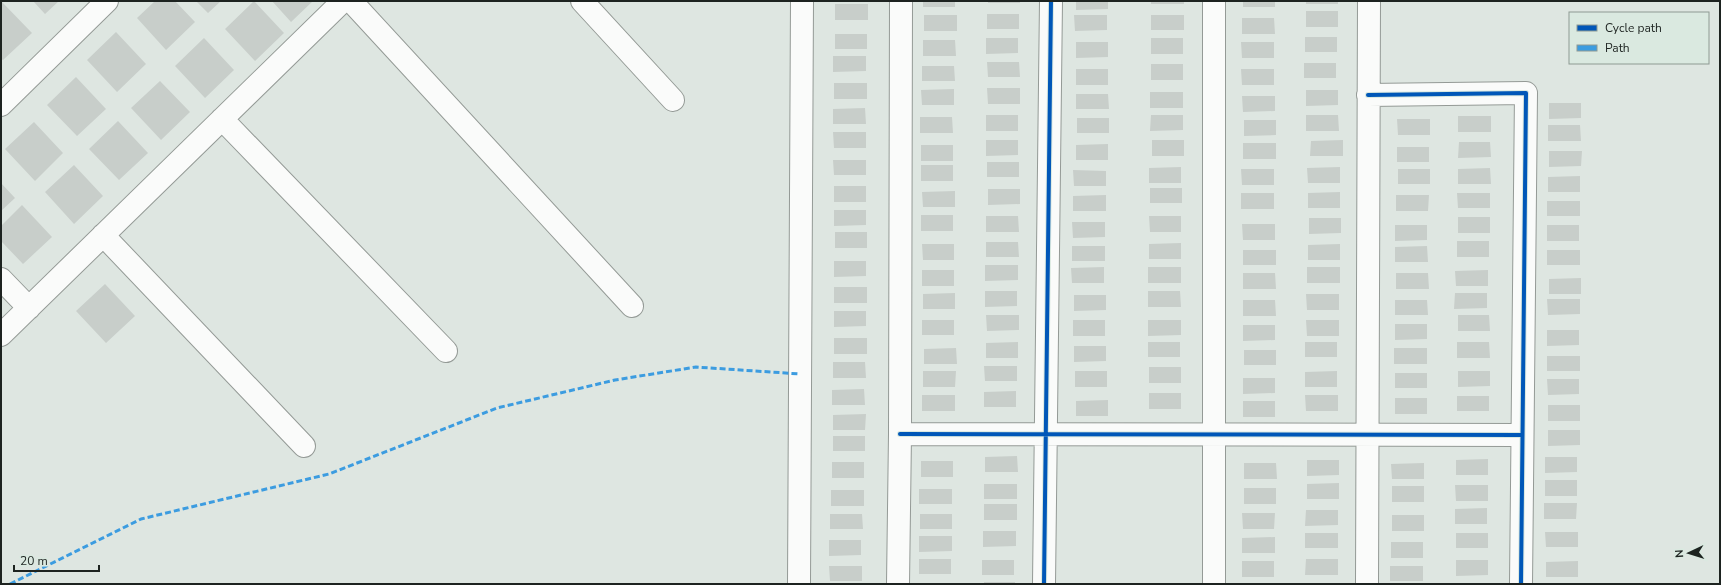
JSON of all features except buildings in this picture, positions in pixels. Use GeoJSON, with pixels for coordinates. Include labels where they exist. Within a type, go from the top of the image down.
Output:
{"type":"FeatureCollection","features":[{"type":"Feature","properties":{"kind":"street"},"geometry":{"type":"LineString","coordinates":[[1,105],[108,1]]}},
{"type":"Feature","properties":{"kind":"street"},"geometry":{"type":"LineString","coordinates":[[1,335],[343,1]]}},
{"type":"Feature","properties":{"kind":"street"},"geometry":{"type":"LineString","coordinates":[[351,1],[632,306]]}},
{"type":"Feature","properties":{"kind":"street"},"geometry":{"type":"LineString","coordinates":[[582,1],[673,100]]}},
{"type":"Feature","properties":{"kind":"street"},"geometry":{"type":"LineString","coordinates":[[799,584],[802,1]]}},
{"type":"Feature","properties":{"kind":"street"},"geometry":{"type":"LineString","coordinates":[[898,584],[900,434],[901,1]]}},
{"type":"Feature","properties":{"kind":"street"},"geometry":{"type":"LineString","coordinates":[[1044,584],[1051,1]]}},
{"type":"Feature","properties":{"kind":"street"},"geometry":{"type":"LineString","coordinates":[[1214,1],[1214,584]]}},
{"type":"Feature","properties":{"kind":"street"},"geometry":{"type":"LineString","coordinates":[[1367,584],[1369,1]]}},
{"type":"Feature","properties":{"kind":"street"},"geometry":{"type":"LineString","coordinates":[[1368,95],[1526,92],[1521,584]]}},
{"type":"Feature","properties":{"kind":"street"},"geometry":{"type":"LineString","coordinates":[[222,119],[446,351]]}},
{"type":"Feature","properties":{"kind":"street"},"geometry":{"type":"LineString","coordinates":[[103,235],[304,446]]}},
{"type":"Feature","properties":{"kind":"street"},"geometry":{"type":"LineString","coordinates":[[1,279],[29,308]]}},
{"type":"Feature","properties":{"kind":"street"},"geometry":{"type":"LineString","coordinates":[[900,434],[1522,434]]}},
{"type":"Feature","properties":{"kind":"marked path"},"geometry":{"type":"LineString","coordinates":[[10,584],[141,519],[329,474],[497,408],[615,380],[696,367],[800,374]]}},
{"type":"Feature","properties":{"kind":"cycle path"},"geometry":{"type":"LineString","coordinates":[[1044,584],[1051,1]]}},
{"type":"Feature","properties":{"kind":"cycle path"},"geometry":{"type":"LineString","coordinates":[[1368,95],[1526,93],[1521,584]]}},
{"type":"Feature","properties":{"kind":"cycle path"},"geometry":{"type":"LineString","coordinates":[[900,434],[1522,435]]}}]}
